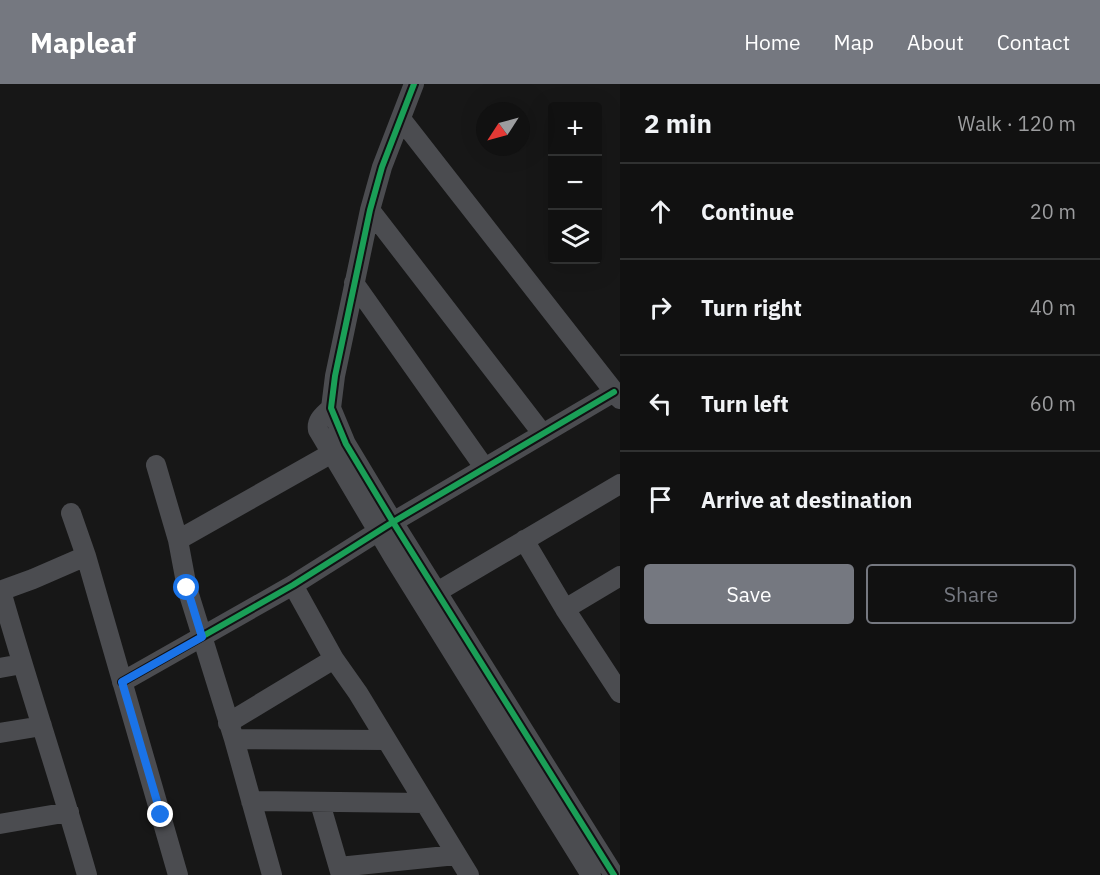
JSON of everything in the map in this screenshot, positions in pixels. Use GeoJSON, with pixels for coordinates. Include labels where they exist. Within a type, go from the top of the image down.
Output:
{"type":"FeatureCollection","features":[{"type":"Feature","properties":{"kind":"street"},"geometry":{"type":"LineString","coordinates":[[414,84],[382,167],[370,210],[335,376],[331,408],[386,527],[591,875]]}},
{"type":"Feature","properties":{"kind":"street"},"geometry":{"type":"LineString","coordinates":[[122,682],[292,585],[542,433],[617,396],[401,118]]}},
{"type":"Feature","properties":{"kind":"street"},"geometry":{"type":"LineString","coordinates":[[370,210],[542,433]]}},
{"type":"Feature","properties":{"kind":"street"},"geometry":{"type":"LineString","coordinates":[[354,283],[484,467]]}},
{"type":"Feature","properties":{"kind":"street"},"geometry":{"type":"LineString","coordinates":[[331,408],[319,419],[318,430],[386,527],[437,592],[614,875]]}},
{"type":"Feature","properties":{"kind":"street"},"geometry":{"type":"LineString","coordinates":[[178,540],[332,453]]}},
{"type":"Feature","properties":{"kind":"street"},"geometry":{"type":"LineString","coordinates":[[156,465],[178,540],[187,588],[272,875]]}},
{"type":"Feature","properties":{"kind":"street"},"geometry":{"type":"LineString","coordinates":[[437,592],[620,484]]}},
{"type":"Feature","properties":{"kind":"street"},"geometry":{"type":"LineString","coordinates":[[71,513],[86,556],[178,875]]}},
{"type":"Feature","properties":{"kind":"street"},"geometry":{"type":"LineString","coordinates":[[524,540],[565,609],[614,672],[620,693]]}},
{"type":"Feature","properties":{"kind":"street"},"geometry":{"type":"LineString","coordinates":[[86,556],[1,591],[87,875]]}},
{"type":"Feature","properties":{"kind":"street"},"geometry":{"type":"LineString","coordinates":[[565,609],[620,576]]}},
{"type":"Feature","properties":{"kind":"street"},"geometry":{"type":"LineString","coordinates":[[292,585],[334,659],[358,693],[469,875]]}},
{"type":"Feature","properties":{"kind":"street"},"geometry":{"type":"LineString","coordinates":[[231,731],[334,659]]}},
{"type":"Feature","properties":{"kind":"street"},"geometry":{"type":"LineString","coordinates":[[0,668],[22,664]]}},
{"type":"Feature","properties":{"kind":"street"},"geometry":{"type":"LineString","coordinates":[[0,733],[42,726]]}},
{"type":"Feature","properties":{"kind":"street"},"geometry":{"type":"LineString","coordinates":[[231,731],[386,740]]}},
{"type":"Feature","properties":{"kind":"street"},"geometry":{"type":"LineString","coordinates":[[251,801],[424,803]]}},
{"type":"Feature","properties":{"kind":"street"},"geometry":{"type":"LineString","coordinates":[[320,803],[340,871],[456,855]]}},
{"type":"Feature","properties":{"kind":"street"},"geometry":{"type":"LineString","coordinates":[[0,824],[69,812]]}},
{"type":"Feature","properties":{"kind":"cycle path"},"geometry":{"type":"LineString","coordinates":[[414,84],[382,167],[370,210],[335,376],[331,408],[346,444],[393,522],[614,875]]}},
{"type":"Feature","properties":{"kind":"cycle path"},"geometry":{"type":"LineString","coordinates":[[122,682],[293,585],[393,522],[614,392]]}},
{"type":"Feature","properties":{"kind":"route"},"geometry":{"type":"LineString","coordinates":[[161,815],[122,682],[202,637],[187,588]]}}]}
